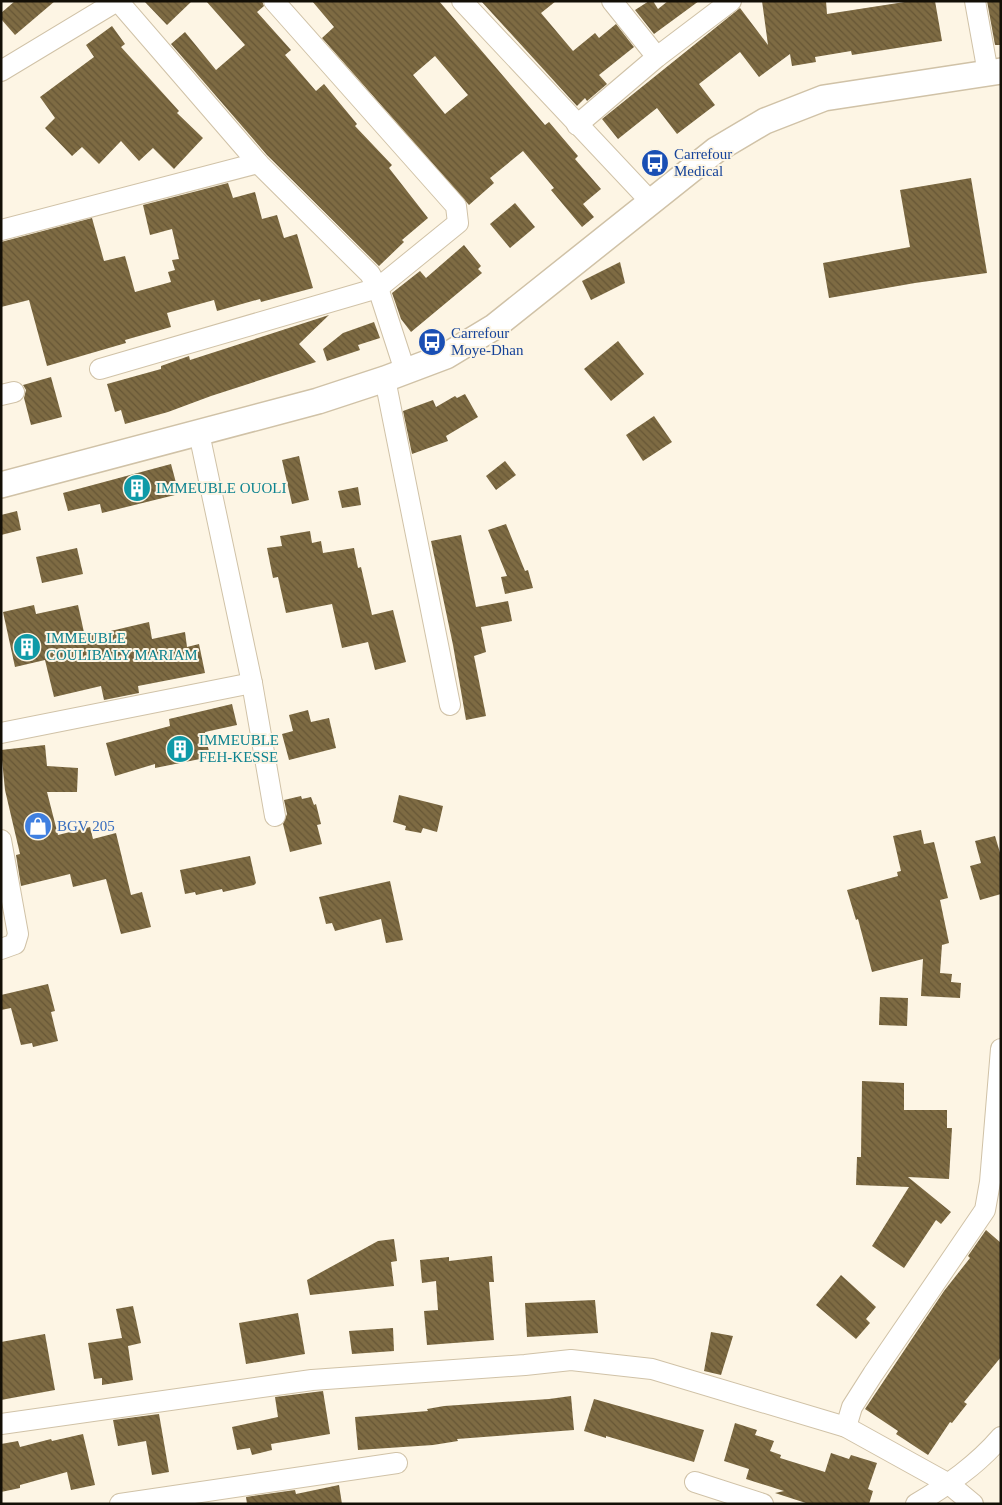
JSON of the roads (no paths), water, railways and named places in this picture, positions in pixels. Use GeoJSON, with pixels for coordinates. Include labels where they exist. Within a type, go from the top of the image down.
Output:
{"type":"FeatureCollection","features":[{"type":"Feature","properties":{"kind":"street"},"geometry":{"type":"LineString","coordinates":[[1,71],[117,1],[258,163],[370,274],[378,288],[395,375],[450,705]]}},
{"type":"Feature","properties":{"kind":"street"},"geometry":{"type":"LineString","coordinates":[[100,369],[378,288],[458,223],[456,206],[274,1]]}},
{"type":"Feature","properties":{"kind":"street"},"geometry":{"type":"LineString","coordinates":[[462,1],[651,202]]}},
{"type":"Feature","properties":{"kind":"street"},"geometry":{"type":"LineString","coordinates":[[612,1],[657,57]]}},
{"type":"Feature","properties":{"kind":"street"},"geometry":{"type":"LineString","coordinates":[[577,125],[657,57],[731,1]]}},
{"type":"Feature","properties":{"kind":"street"},"geometry":{"type":"LineString","coordinates":[[1,485],[318,401],[446,356],[494,327],[716,150],[765,121],[824,98],[994,72],[975,1]]}},
{"type":"Feature","properties":{"kind":"street"},"geometry":{"type":"LineString","coordinates":[[1,230],[258,163]]}},
{"type":"Feature","properties":{"kind":"street"},"geometry":{"type":"LineString","coordinates":[[199,433],[252,683],[275,816]]}},
{"type":"Feature","properties":{"kind":"street"},"geometry":{"type":"LineString","coordinates":[[1,733],[252,683]]}},
{"type":"Feature","properties":{"kind":"street"},"geometry":{"type":"LineString","coordinates":[[1,840],[18,934],[15,944],[1,949]]}},
{"type":"Feature","properties":{"kind":"street"},"geometry":{"type":"LineString","coordinates":[[846,1428],[852,1407],[873,1374],[985,1210],[990,1182],[1001,1049]]}},
{"type":"Feature","properties":{"kind":"street"},"geometry":{"type":"LineString","coordinates":[[1,1424],[312,1380],[571,1360],[652,1369],[846,1428],[949,1484],[973,1504]]}},
{"type":"Feature","properties":{"kind":"street"},"geometry":{"type":"LineString","coordinates":[[916,1504],[949,1484],[986,1454],[1001,1436]]}},
{"type":"Feature","properties":{"kind":"street"},"geometry":{"type":"LineString","coordinates":[[120,1504],[397,1463]]}},
{"type":"Feature","properties":{"kind":"street"},"geometry":{"type":"LineString","coordinates":[[695,1482],[763,1504]]}},
{"type":"Feature","properties":{"kind":"place","name":"Carrefour Medical"},"geometry":{"type":"Point","coordinates":[655,163]}},
{"type":"Feature","properties":{"kind":"place","name":"Carrefour Moye-Dhan"},"geometry":{"type":"Point","coordinates":[432,342]}},
{"type":"Feature","properties":{"kind":"place","name":"IMMEUBLE OUOLI"},"geometry":{"type":"Point","coordinates":[137,488]}},
{"type":"Feature","properties":{"kind":"place","name":"IMMEUBLE COULIBALY MARIAM"},"geometry":{"type":"Point","coordinates":[27,647]}},
{"type":"Feature","properties":{"kind":"place","name":"IMMEUBLE FEH-KESSE"},"geometry":{"type":"Point","coordinates":[180,749]}},
{"type":"Feature","properties":{"kind":"place","name":"BGV 205"},"geometry":{"type":"Point","coordinates":[38,826]}}]}
